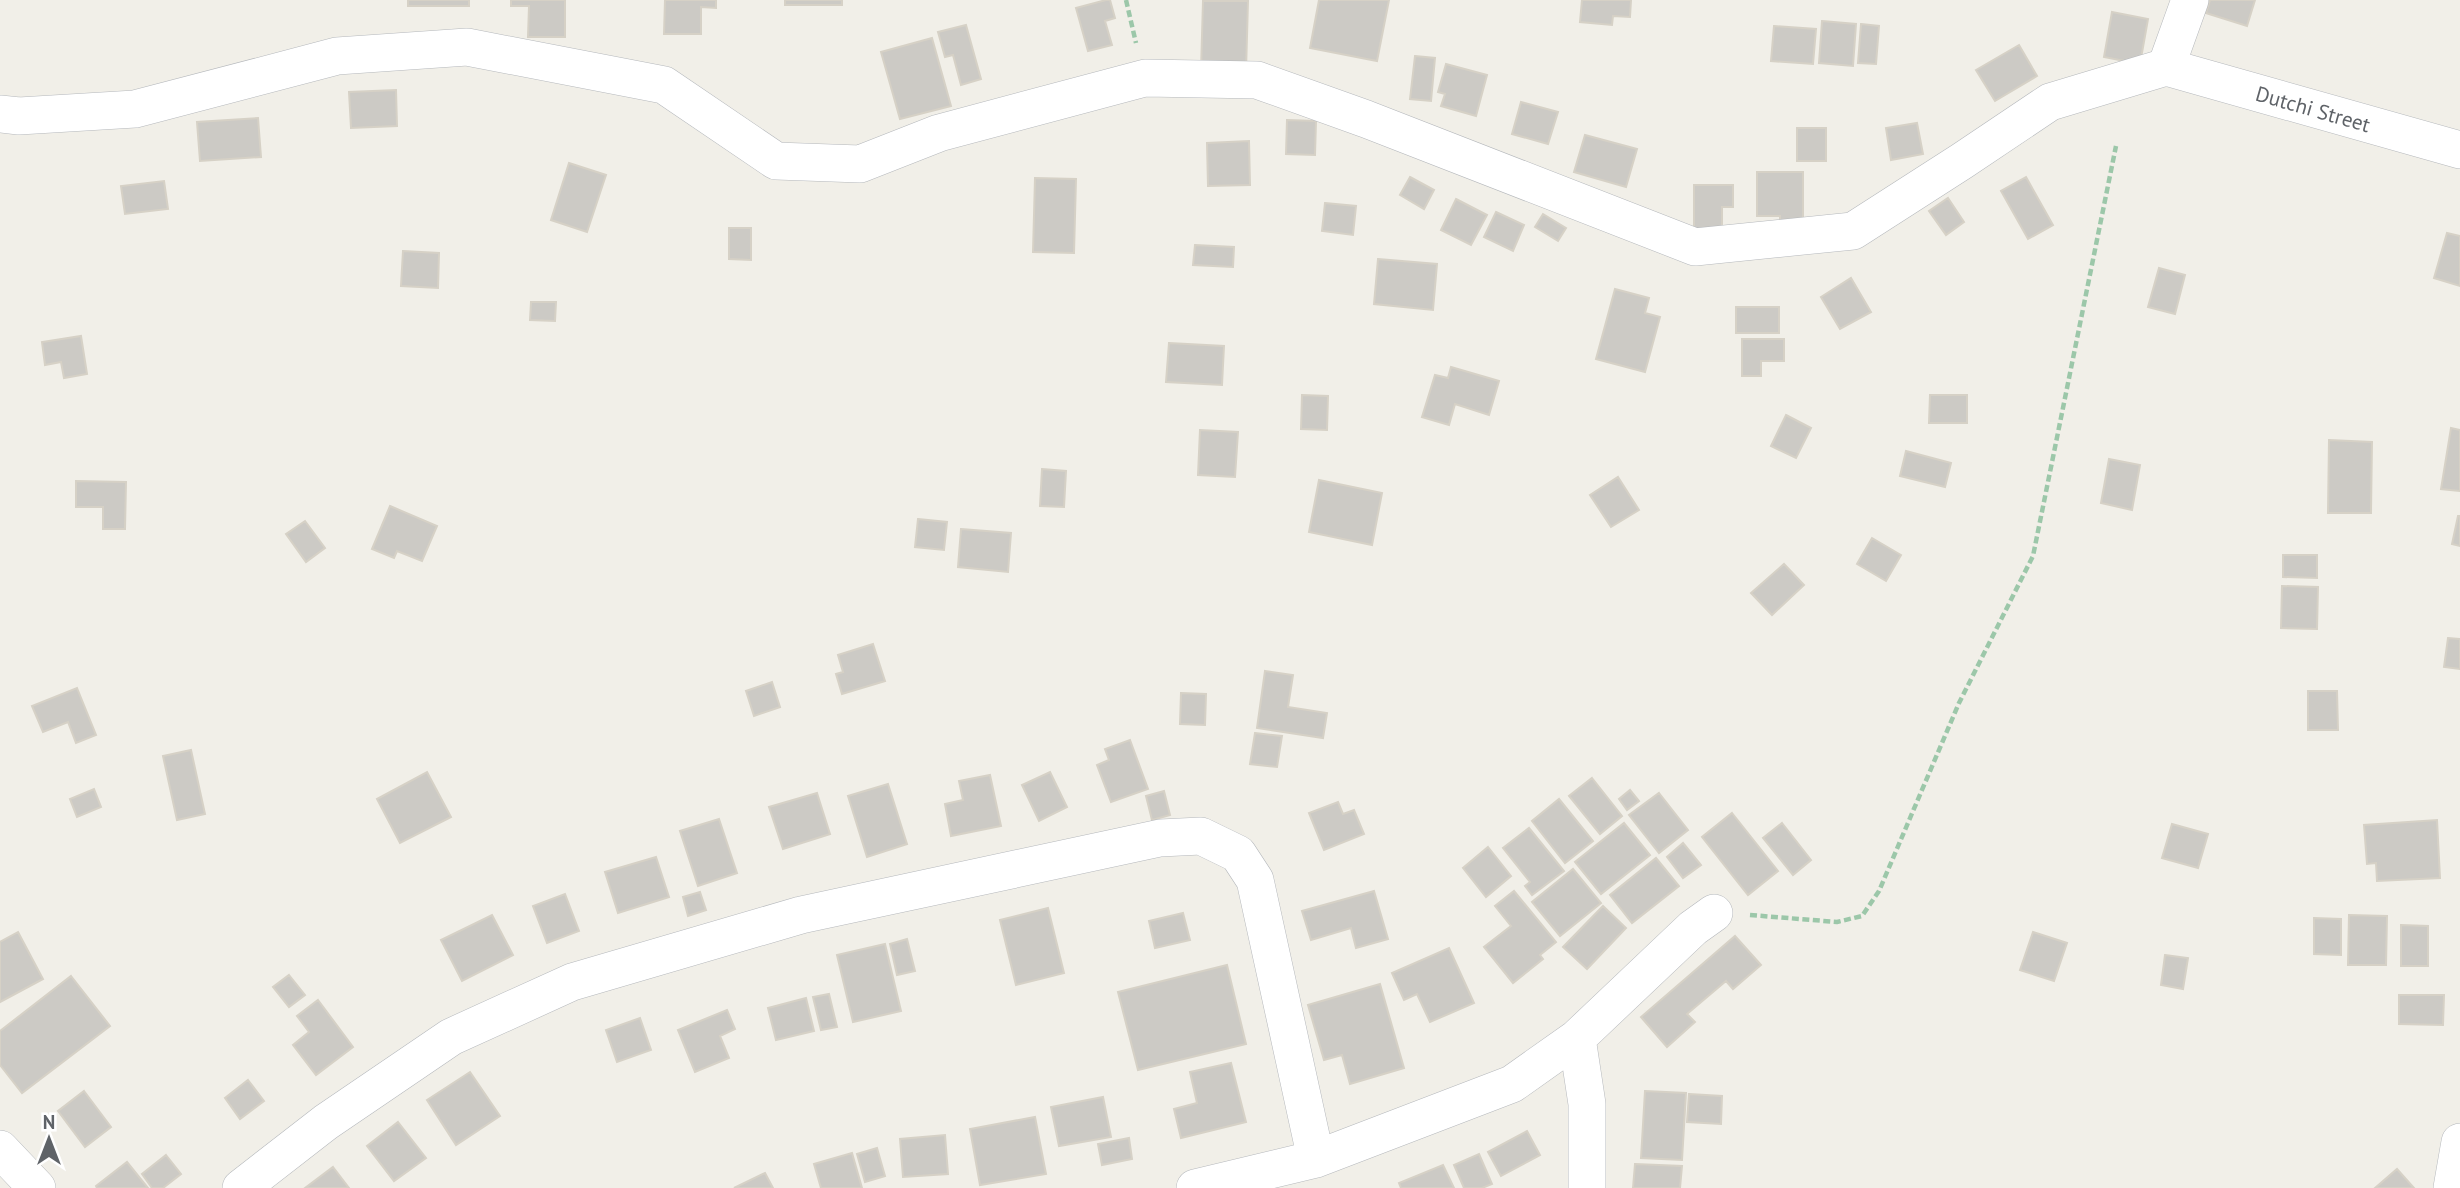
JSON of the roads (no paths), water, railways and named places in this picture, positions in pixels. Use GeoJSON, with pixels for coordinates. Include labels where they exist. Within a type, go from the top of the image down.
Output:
{"type":"FeatureCollection","features":[{"type":"Feature","properties":{"kind":"street"},"geometry":{"type":"LineString","coordinates":[[0,114],[19,116],[135,109],[337,56],[467,47],[664,85],[776,161],[860,164],[939,133],[1145,78],[1257,80],[1366,119],[1695,247],[1853,231],[2049,102],[2166,68],[2190,0]]}},
{"type":"Feature","properties":{"kind":"street","name":"Dutchi Street"},"geometry":{"type":"LineString","coordinates":[[2166,68],[2460,150]]}},
{"type":"Feature","properties":{"kind":"street"},"geometry":{"type":"LineString","coordinates":[[240,1188],[326,1122],[452,1037],[572,982],[801,915],[1160,838],[1201,836],[1238,854],[1255,880],[1316,1159]]}},
{"type":"Feature","properties":{"kind":"street"},"geometry":{"type":"LineString","coordinates":[[1195,1188],[1316,1159],[1512,1084],[1577,1038],[1693,928],[1714,913]]}},
{"type":"Feature","properties":{"kind":"street"},"geometry":{"type":"LineString","coordinates":[[1577,1038],[1587,1104],[1587,1188]]}},
{"type":"Feature","properties":{"kind":"street"},"geometry":{"type":"LineString","coordinates":[[2452,1188],[2460,1142]]}},
{"type":"Feature","properties":{"kind":"street"},"geometry":{"type":"LineString","coordinates":[[0,1149],[37,1188]]}}]}
